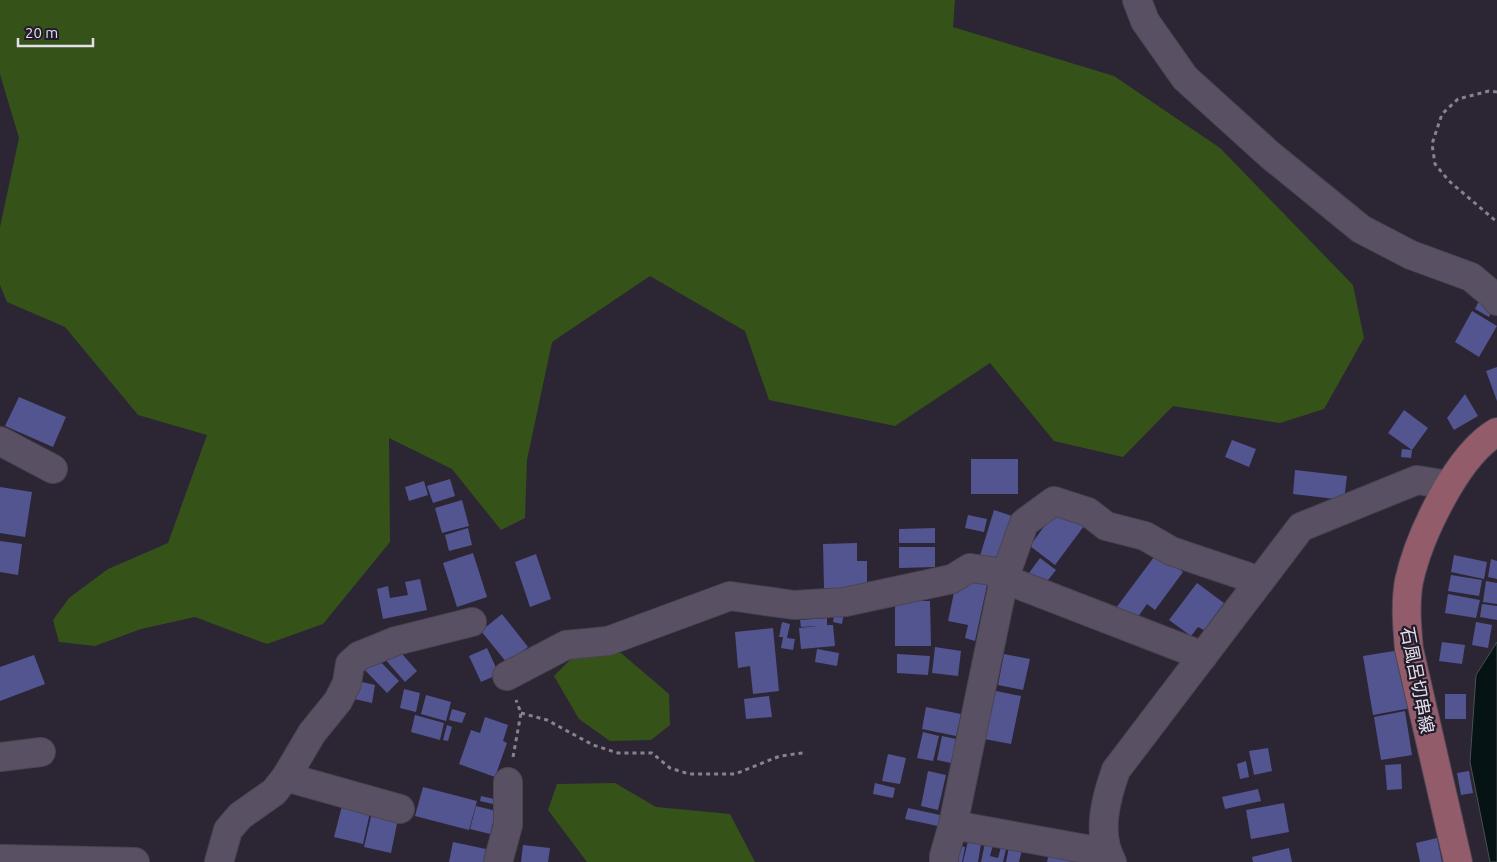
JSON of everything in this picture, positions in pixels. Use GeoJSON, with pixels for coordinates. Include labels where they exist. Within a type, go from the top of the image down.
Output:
{"type":"FeatureCollection","features":[{"type":"Feature","properties":{"kind":"main road","name":"石風呂切串線"},"geometry":{"type":"LineString","coordinates":[[1458,862],[1409,649],[1406,617],[1409,581],[1419,546],[1448,485],[1468,457],[1487,438],[1497,432]]}},
{"type":"Feature","properties":{"kind":"street"},"geometry":{"type":"LineString","coordinates":[[1137,0],[1145,21],[1186,78],[1270,155],[1361,229],[1411,255],[1471,277],[1495,297],[1497,301]]}},
{"type":"Feature","properties":{"kind":"street"},"geometry":{"type":"LineString","coordinates":[[0,441],[53,469]]}},
{"type":"Feature","properties":{"kind":"street"},"geometry":{"type":"LineString","coordinates":[[953,825],[1110,858],[1104,827],[1106,799],[1116,770],[1301,527],[1416,480],[1448,485]]}},
{"type":"Feature","properties":{"kind":"street"},"geometry":{"type":"LineString","coordinates":[[944,862],[1004,579],[1024,523],[1054,501],[1088,512],[1106,526],[1145,536],[1171,551],[1260,581]]}},
{"type":"Feature","properties":{"kind":"street"},"geometry":{"type":"LineString","coordinates":[[507,676],[566,645],[608,641],[730,596],[794,605],[845,602],[952,579],[970,568],[992,571],[1004,579],[1203,656]]}},
{"type":"Feature","properties":{"kind":"street"},"geometry":{"type":"LineString","coordinates":[[219,862],[228,830],[240,816],[274,792],[286,777],[312,733],[338,701],[347,683],[350,664],[358,656],[396,640],[472,622]]}},
{"type":"Feature","properties":{"kind":"street"},"geometry":{"type":"LineString","coordinates":[[0,756],[41,752]]}},
{"type":"Feature","properties":{"kind":"street"},"geometry":{"type":"LineString","coordinates":[[286,777],[400,809]]}},
{"type":"Feature","properties":{"kind":"street"},"geometry":{"type":"LineString","coordinates":[[498,862],[508,824],[508,782]]}},
{"type":"Feature","properties":{"kind":"street"},"geometry":{"type":"LineString","coordinates":[[0,859],[135,862]]}},
{"type":"Feature","properties":{"kind":"path"},"geometry":{"type":"LineString","coordinates":[[1497,92],[1489,92],[1458,100],[1442,114],[1432,144],[1435,164],[1449,181],[1497,222]]}},
{"type":"Feature","properties":{"kind":"path"},"geometry":{"type":"LineString","coordinates":[[507,676],[521,714],[508,782]]}},
{"type":"Feature","properties":{"kind":"path"},"geometry":{"type":"LineString","coordinates":[[521,714],[547,720],[593,745],[618,753],[652,753],[670,768],[689,774],[735,774],[780,756],[803,753]]}},
{"type":"Feature","properties":{"kind":"green space"},"geometry":{"type":"Polygon","coordinates":[[[0,0],[955,0],[953,27],[1114,76],[1220,148],[1353,285],[1364,338],[1324,409],[1280,423],[1173,406],[1123,457],[1054,441],[990,363],[895,426],[769,400],[745,331],[650,276],[552,342],[527,460],[525,518],[501,530],[452,469],[389,438],[390,542],[323,624],[267,644],[195,617],[141,629],[95,646],[59,642],[53,620],[69,598],[108,569],[168,543],[207,435],[138,415],[65,327],[7,302],[0,285],[0,227],[19,138],[0,74],[0,0]]]}},
{"type":"Feature","properties":{"kind":"green space"},"geometry":{"type":"Polygon","coordinates":[[[621,653],[669,694],[670,725],[651,740],[610,741],[579,719],[554,676],[576,654],[621,653]]]}},
{"type":"Feature","properties":{"kind":"green space"},"geometry":{"type":"Polygon","coordinates":[[[615,783],[656,807],[730,814],[755,862],[587,862],[548,810],[557,784],[615,783]]]}},
{"type":"Feature","properties":{"kind":"shaded area"},"geometry":{"type":"Polygon","coordinates":[[[1497,642],[1497,862],[1490,862],[1470,762],[1476,675],[1497,642]]]}},
{"type":"Feature","properties":{"kind":"building"},"geometry":{"type":"Polygon","coordinates":[[[1480,299],[1494,307],[1489,317],[1475,309],[1480,299]]]}},
{"type":"Feature","properties":{"kind":"building"},"geometry":{"type":"Polygon","coordinates":[[[1472,311],[1497,326],[1479,357],[1455,342],[1472,311]]]}},
{"type":"Feature","properties":{"kind":"building"},"geometry":{"type":"Polygon","coordinates":[[[1497,367],[1497,401],[1486,371],[1497,367]]]}},
{"type":"Feature","properties":{"kind":"building"},"geometry":{"type":"Polygon","coordinates":[[[1465,394],[1478,416],[1454,430],[1447,418],[1465,394]]]}},
{"type":"Feature","properties":{"kind":"building"},"geometry":{"type":"Polygon","coordinates":[[[19,397],[66,417],[53,447],[5,426],[19,397]]]}},
{"type":"Feature","properties":{"kind":"building"},"geometry":{"type":"Polygon","coordinates":[[[1404,410],[1428,428],[1412,450],[1388,433],[1404,410]]]}},
{"type":"Feature","properties":{"kind":"building"},"geometry":{"type":"Polygon","coordinates":[[[1232,440],[1256,449],[1249,467],[1225,457],[1232,440]]]}},
{"type":"Feature","properties":{"kind":"building"},"geometry":{"type":"Polygon","coordinates":[[[1402,449],[1412,450],[1411,458],[1401,457],[1402,449]]]}},
{"type":"Feature","properties":{"kind":"building"},"geometry":{"type":"Polygon","coordinates":[[[971,459],[1018,459],[1018,494],[971,494],[971,459]]]}},
{"type":"Feature","properties":{"kind":"building"},"geometry":{"type":"Polygon","coordinates":[[[1295,470],[1347,476],[1344,500],[1293,494],[1295,470]]]}},
{"type":"Feature","properties":{"kind":"building"},"geometry":{"type":"Polygon","coordinates":[[[450,479],[455,496],[433,503],[427,486],[450,479]]]}},
{"type":"Feature","properties":{"kind":"building"},"geometry":{"type":"Polygon","coordinates":[[[424,481],[428,495],[409,501],[405,487],[424,481]]]}},
{"type":"Feature","properties":{"kind":"building"},"geometry":{"type":"Polygon","coordinates":[[[0,487],[32,492],[25,537],[0,533],[0,487]]]}},
{"type":"Feature","properties":{"kind":"building"},"geometry":{"type":"Polygon","coordinates":[[[462,500],[469,526],[442,533],[435,508],[462,500]]]}},
{"type":"Feature","properties":{"kind":"building"},"geometry":{"type":"Polygon","coordinates":[[[1058,507],[1084,526],[1055,565],[1030,546],[1058,507]]]}},
{"type":"Feature","properties":{"kind":"building"},"geometry":{"type":"Polygon","coordinates":[[[994,510],[1018,518],[1002,567],[979,559],[994,510]]]}},
{"type":"Feature","properties":{"kind":"building"},"geometry":{"type":"Polygon","coordinates":[[[968,515],[987,519],[984,532],[965,528],[968,515]]]}},
{"type":"Feature","properties":{"kind":"building"},"geometry":{"type":"Polygon","coordinates":[[[468,528],[472,545],[449,551],[445,535],[468,528]]]}},
{"type":"Feature","properties":{"kind":"building"},"geometry":{"type":"Polygon","coordinates":[[[935,528],[935,543],[899,543],[899,529],[935,528]]]}},
{"type":"Feature","properties":{"kind":"building"},"geometry":{"type":"Polygon","coordinates":[[[0,541],[22,544],[18,575],[0,572],[0,541]]]}},
{"type":"Feature","properties":{"kind":"building"},"geometry":{"type":"Polygon","coordinates":[[[857,543],[857,561],[867,561],[867,588],[824,588],[823,544],[857,543]]]}},
{"type":"Feature","properties":{"kind":"building"},"geometry":{"type":"Polygon","coordinates":[[[899,547],[935,547],[935,567],[899,568],[899,547]]]}},
{"type":"Feature","properties":{"kind":"building"},"geometry":{"type":"Polygon","coordinates":[[[473,553],[487,597],[457,607],[443,563],[473,553]]]}},
{"type":"Feature","properties":{"kind":"building"},"geometry":{"type":"Polygon","coordinates":[[[1157,553],[1183,572],[1155,610],[1147,604],[1135,621],[1116,608],[1157,553]]]}},
{"type":"Feature","properties":{"kind":"building"},"geometry":{"type":"Polygon","coordinates":[[[536,554],[551,599],[530,607],[515,562],[536,554]]]}},
{"type":"Feature","properties":{"kind":"building"},"geometry":{"type":"Polygon","coordinates":[[[1454,555],[1487,562],[1484,579],[1451,572],[1454,555]]]}},
{"type":"Feature","properties":{"kind":"building"},"geometry":{"type":"Polygon","coordinates":[[[1040,558],[1056,570],[1044,585],[1029,573],[1040,558]]]}},
{"type":"Feature","properties":{"kind":"building"},"geometry":{"type":"Polygon","coordinates":[[[1491,559],[1497,561],[1497,579],[1488,577],[1491,559]]]}},
{"type":"Feature","properties":{"kind":"building"},"geometry":{"type":"Polygon","coordinates":[[[1451,575],[1482,580],[1479,596],[1448,591],[1451,575]]]}},
{"type":"Feature","properties":{"kind":"building"},"geometry":{"type":"Polygon","coordinates":[[[957,578],[987,585],[975,641],[965,638],[968,625],[948,621],[957,578]]]}},
{"type":"Feature","properties":{"kind":"building"},"geometry":{"type":"Polygon","coordinates":[[[420,579],[427,610],[383,619],[377,589],[388,586],[390,598],[408,595],[405,582],[420,579]]]}},
{"type":"Feature","properties":{"kind":"building"},"geometry":{"type":"Polygon","coordinates":[[[1486,581],[1497,583],[1497,604],[1483,602],[1486,581]]]}},
{"type":"Feature","properties":{"kind":"building"},"geometry":{"type":"Polygon","coordinates":[[[1197,583],[1224,603],[1204,630],[1198,627],[1191,636],[1169,620],[1197,583]]]}},
{"type":"Feature","properties":{"kind":"building"},"geometry":{"type":"Polygon","coordinates":[[[1448,594],[1480,600],[1476,618],[1445,613],[1448,594]]]}},
{"type":"Feature","properties":{"kind":"building"},"geometry":{"type":"Polygon","coordinates":[[[895,601],[930,601],[931,646],[895,646],[895,601]]]}},
{"type":"Feature","properties":{"kind":"building"},"geometry":{"type":"Polygon","coordinates":[[[1482,604],[1497,606],[1497,620],[1480,617],[1482,604]]]}},
{"type":"Feature","properties":{"kind":"building"},"geometry":{"type":"Polygon","coordinates":[[[835,610],[844,612],[842,624],[833,622],[835,610]]]}},
{"type":"Feature","properties":{"kind":"building"},"geometry":{"type":"Polygon","coordinates":[[[502,614],[528,647],[507,663],[481,631],[502,614]]]}},
{"type":"Feature","properties":{"kind":"building"},"geometry":{"type":"Polygon","coordinates":[[[827,618],[827,625],[833,625],[835,646],[801,649],[799,628],[818,626],[801,627],[800,620],[827,618]]]}},
{"type":"Feature","properties":{"kind":"building"},"geometry":{"type":"Polygon","coordinates":[[[782,622],[790,624],[787,638],[795,639],[793,650],[781,648],[783,637],[779,637],[782,622]]]}},
{"type":"Feature","properties":{"kind":"building"},"geometry":{"type":"Polygon","coordinates":[[[1476,622],[1492,625],[1488,648],[1472,645],[1476,622]]]}},
{"type":"Feature","properties":{"kind":"building"},"geometry":{"type":"Polygon","coordinates":[[[773,628],[779,691],[753,694],[750,666],[738,668],[735,632],[773,628]]]}},
{"type":"Feature","properties":{"kind":"building"},"geometry":{"type":"Polygon","coordinates":[[[1442,642],[1465,645],[1462,664],[1439,661],[1442,642]]]}},
{"type":"Feature","properties":{"kind":"building"},"geometry":{"type":"Polygon","coordinates":[[[396,647],[417,671],[405,682],[384,658],[396,647]]]}},
{"type":"Feature","properties":{"kind":"building"},"geometry":{"type":"Polygon","coordinates":[[[935,647],[961,651],[958,676],[932,673],[935,647]]]}},
{"type":"Feature","properties":{"kind":"building"},"geometry":{"type":"Polygon","coordinates":[[[487,648],[499,674],[481,682],[469,656],[487,648]]]}},
{"type":"Feature","properties":{"kind":"building"},"geometry":{"type":"Polygon","coordinates":[[[817,649],[839,653],[837,666],[815,662],[817,649]]]}},
{"type":"Feature","properties":{"kind":"building"},"geometry":{"type":"Polygon","coordinates":[[[1400,650],[1411,708],[1373,715],[1363,656],[1400,650]]]}},
{"type":"Feature","properties":{"kind":"building"},"geometry":{"type":"Polygon","coordinates":[[[897,654],[930,656],[928,675],[897,673],[897,654]]]}},
{"type":"Feature","properties":{"kind":"building"},"geometry":{"type":"Polygon","coordinates":[[[1004,654],[1030,659],[1023,690],[998,685],[1004,654]]]}},
{"type":"Feature","properties":{"kind":"building"},"geometry":{"type":"Polygon","coordinates":[[[34,655],[45,684],[0,701],[0,667],[34,655]]]}},
{"type":"Feature","properties":{"kind":"building"},"geometry":{"type":"Polygon","coordinates":[[[375,656],[399,681],[387,693],[363,668],[375,656]]]}},
{"type":"Feature","properties":{"kind":"building"},"geometry":{"type":"Polygon","coordinates":[[[353,680],[375,685],[372,703],[350,698],[353,680]]]}},
{"type":"Feature","properties":{"kind":"building"},"geometry":{"type":"Polygon","coordinates":[[[404,689],[420,693],[416,712],[400,708],[404,689]]]}},
{"type":"Feature","properties":{"kind":"building"},"geometry":{"type":"Polygon","coordinates":[[[996,691],[1021,696],[1011,744],[979,738],[988,696],[994,698],[996,691]]]}},
{"type":"Feature","properties":{"kind":"building"},"geometry":{"type":"Polygon","coordinates":[[[1445,694],[1466,694],[1466,719],[1445,719],[1445,694]]]}},
{"type":"Feature","properties":{"kind":"building"},"geometry":{"type":"Polygon","coordinates":[[[426,695],[451,702],[446,721],[421,714],[426,695]]]}},
{"type":"Feature","properties":{"kind":"building"},"geometry":{"type":"Polygon","coordinates":[[[769,696],[772,717],[746,719],[744,699],[769,696]]]}},
{"type":"Feature","properties":{"kind":"building"},"geometry":{"type":"Polygon","coordinates":[[[926,707],[961,714],[956,736],[922,729],[926,707]]]}},
{"type":"Feature","properties":{"kind":"building"},"geometry":{"type":"Polygon","coordinates":[[[452,709],[466,713],[462,723],[449,720],[452,709]]]}},
{"type":"Feature","properties":{"kind":"building"},"geometry":{"type":"Polygon","coordinates":[[[1405,711],[1412,755],[1381,760],[1374,717],[1405,711]]]}},
{"type":"Feature","properties":{"kind":"building"},"geometry":{"type":"Polygon","coordinates":[[[415,715],[444,723],[440,740],[411,732],[415,715]]]}},
{"type":"Feature","properties":{"kind":"building"},"geometry":{"type":"Polygon","coordinates":[[[485,717],[508,725],[503,741],[507,743],[495,777],[459,764],[471,730],[480,733],[485,717]]]}},
{"type":"Feature","properties":{"kind":"building"},"geometry":{"type":"Polygon","coordinates":[[[447,725],[452,727],[448,741],[443,740],[447,725]]]}},
{"type":"Feature","properties":{"kind":"building"},"geometry":{"type":"Polygon","coordinates":[[[923,732],[939,736],[933,761],[917,758],[923,732]]]}},
{"type":"Feature","properties":{"kind":"building"},"geometry":{"type":"Polygon","coordinates":[[[942,736],[956,739],[951,763],[937,760],[942,736]]]}},
{"type":"Feature","properties":{"kind":"building"},"geometry":{"type":"Polygon","coordinates":[[[1268,748],[1272,771],[1254,775],[1249,751],[1268,748]]]}},
{"type":"Feature","properties":{"kind":"building"},"geometry":{"type":"Polygon","coordinates":[[[888,754],[906,758],[900,784],[882,781],[888,754]]]}},
{"type":"Feature","properties":{"kind":"building"},"geometry":{"type":"Polygon","coordinates":[[[1246,761],[1249,777],[1240,779],[1237,764],[1246,761]]]}},
{"type":"Feature","properties":{"kind":"building"},"geometry":{"type":"Polygon","coordinates":[[[1401,764],[1402,789],[1387,790],[1385,765],[1401,764]]]}},
{"type":"Feature","properties":{"kind":"building"},"geometry":{"type":"Polygon","coordinates":[[[928,771],[946,775],[938,810],[921,806],[928,771]]]}},
{"type":"Feature","properties":{"kind":"building"},"geometry":{"type":"Polygon","coordinates":[[[1469,771],[1473,793],[1461,795],[1457,773],[1469,771]]]}},
{"type":"Feature","properties":{"kind":"building"},"geometry":{"type":"Polygon","coordinates":[[[875,783],[895,788],[893,798],[873,794],[875,783]]]}},
{"type":"Feature","properties":{"kind":"building"},"geometry":{"type":"Polygon","coordinates":[[[423,787],[477,801],[469,830],[415,816],[423,787]]]}},
{"type":"Feature","properties":{"kind":"building"},"geometry":{"type":"Polygon","coordinates":[[[1258,789],[1261,801],[1225,809],[1222,797],[1258,789]]]}},
{"type":"Feature","properties":{"kind":"building"},"geometry":{"type":"Polygon","coordinates":[[[481,796],[494,799],[493,804],[480,801],[481,796]]]}},
{"type":"Feature","properties":{"kind":"building"},"geometry":{"type":"Polygon","coordinates":[[[343,802],[371,808],[363,844],[334,837],[343,802]]]}},
{"type":"Feature","properties":{"kind":"building"},"geometry":{"type":"Polygon","coordinates":[[[1284,803],[1289,832],[1251,839],[1246,810],[1284,803]]]}},
{"type":"Feature","properties":{"kind":"building"},"geometry":{"type":"Polygon","coordinates":[[[476,806],[496,811],[490,834],[470,829],[476,806]]]}},
{"type":"Feature","properties":{"kind":"building"},"geometry":{"type":"Polygon","coordinates":[[[373,808],[399,814],[391,853],[364,847],[373,808]]]}},
{"type":"Feature","properties":{"kind":"building"},"geometry":{"type":"Polygon","coordinates":[[[908,808],[940,815],[938,826],[905,819],[908,808]]]}},
{"type":"Feature","properties":{"kind":"building"},"geometry":{"type":"Polygon","coordinates":[[[1437,838],[1442,862],[1420,862],[1416,843],[1437,838]]]}},
{"type":"Feature","properties":{"kind":"building"},"geometry":{"type":"Polygon","coordinates":[[[968,841],[981,844],[978,862],[963,862],[968,841]]]}},
{"type":"Feature","properties":{"kind":"building"},"geometry":{"type":"Polygon","coordinates":[[[453,842],[486,849],[483,862],[449,862],[453,842]]]}},
{"type":"Feature","properties":{"kind":"building"},"geometry":{"type":"Polygon","coordinates":[[[985,843],[993,845],[990,856],[998,858],[1001,847],[1006,849],[1003,862],[981,862],[985,843]]]}},
{"type":"Feature","properties":{"kind":"building"},"geometry":{"type":"Polygon","coordinates":[[[523,845],[550,848],[548,862],[521,862],[523,845]]]}},
{"type":"Feature","properties":{"kind":"building"},"geometry":{"type":"Polygon","coordinates":[[[953,845],[965,847],[962,862],[949,862],[953,845]]]}},
{"type":"Feature","properties":{"kind":"building"},"geometry":{"type":"Polygon","coordinates":[[[1009,847],[1022,850],[1019,862],[1006,862],[1009,847]]]}},
{"type":"Feature","properties":{"kind":"building"},"geometry":{"type":"Polygon","coordinates":[[[1289,848],[1292,862],[1253,862],[1252,857],[1289,848]]]}},
{"type":"Feature","properties":{"kind":"building"},"geometry":{"type":"Polygon","coordinates":[[[1049,853],[1077,859],[1076,862],[1047,862],[1049,853]]]}}]}
